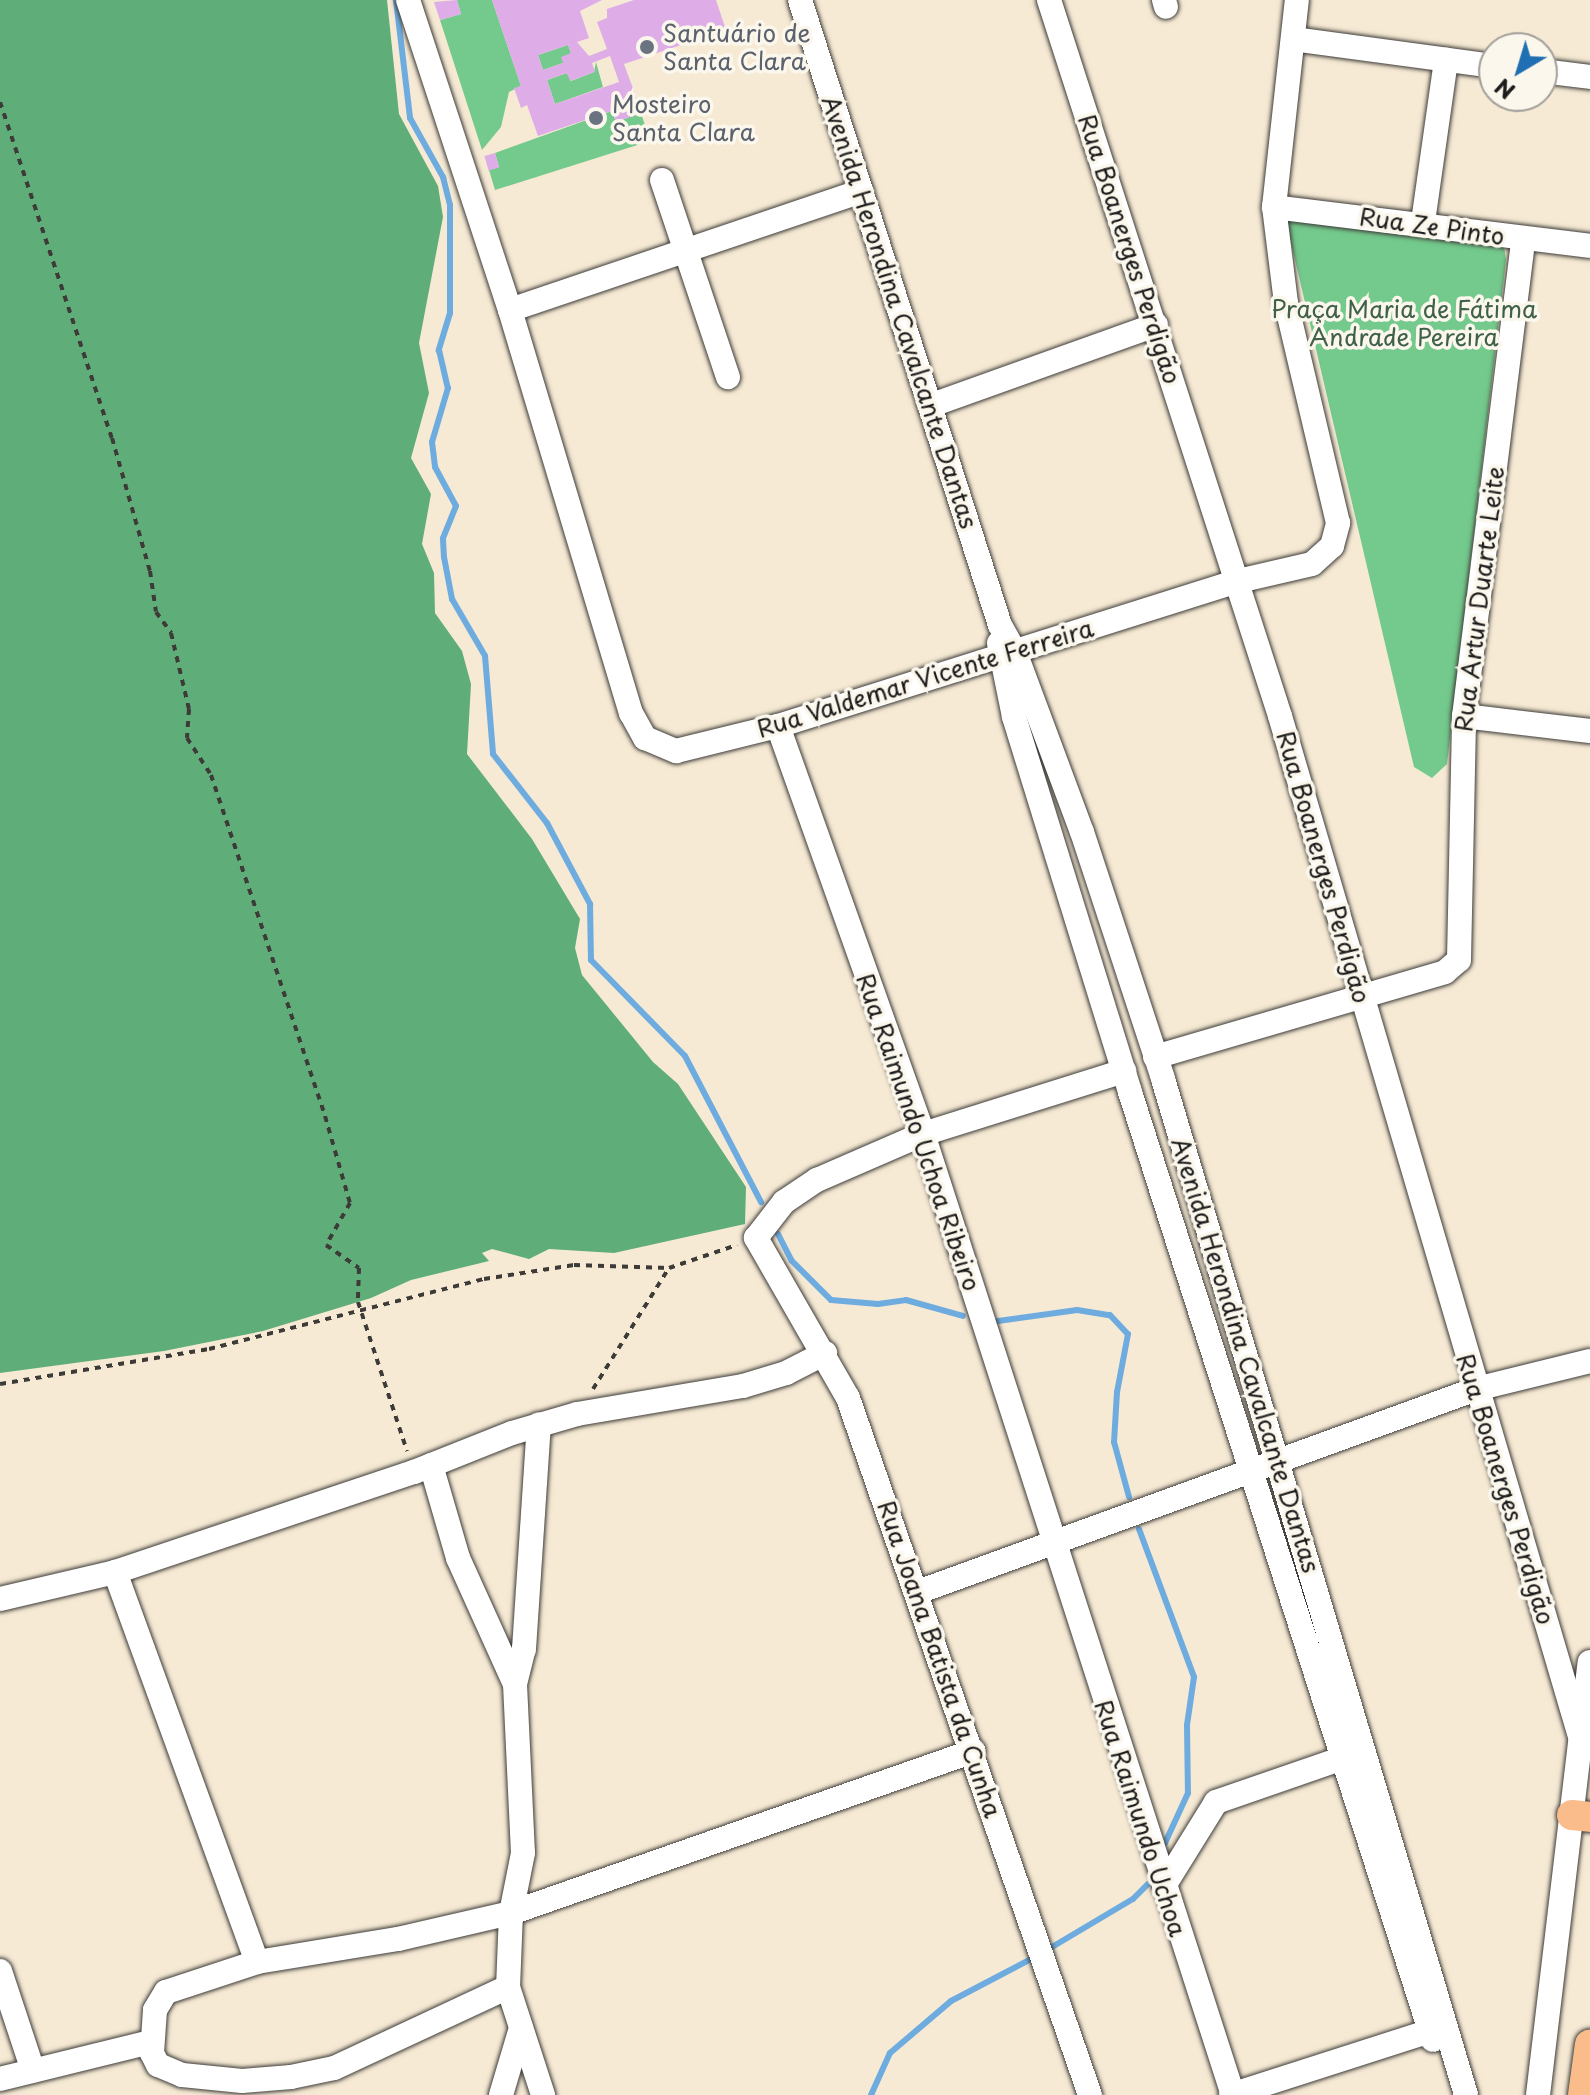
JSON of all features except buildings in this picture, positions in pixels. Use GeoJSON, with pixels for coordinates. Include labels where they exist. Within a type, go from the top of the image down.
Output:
{"type":"FeatureCollection","features":[{"type":"Feature","properties":{"kind":"main road"},"geometry":{"type":"LineString","coordinates":[[1583,2095],[1590,2044]]}},
{"type":"Feature","properties":{"kind":"street"},"geometry":{"type":"LineString","coordinates":[[408,0],[510,310],[684,248],[861,191]]}},
{"type":"Feature","properties":{"kind":"street","name":"Avenida Herondina Cavalcante Dantas"},"geometry":{"type":"LineString","coordinates":[[800,0],[1000,625],[1127,1082],[1343,1758],[1438,2029],[1466,2095]]}},
{"type":"Feature","properties":{"kind":"street","name":"Rua Boanerges Perdigão"},"geometry":{"type":"LineString","coordinates":[[1049,0],[1156,325],[1361,993],[1581,1740]]}},
{"type":"Feature","properties":{"kind":"street"},"geometry":{"type":"LineString","coordinates":[[1274,207],[1297,0]]}},
{"type":"Feature","properties":{"kind":"street"},"geometry":{"type":"LineString","coordinates":[[1293,39],[1478,64]]}},
{"type":"Feature","properties":{"kind":"street"},"geometry":{"type":"LineString","coordinates":[[1423,222],[1446,60]]}},
{"type":"Feature","properties":{"kind":"street"},"geometry":{"type":"LineString","coordinates":[[1558,73],[1590,77]]}},
{"type":"Feature","properties":{"kind":"street"},"geometry":{"type":"LineString","coordinates":[[662,180],[728,377]]}},
{"type":"Feature","properties":{"kind":"street","name":"Rua Valdemar Vicente Ferreira"},"geometry":{"type":"LineString","coordinates":[[510,310],[631,713],[645,738],[664,750],[778,726],[1234,582],[1312,564],[1332,546],[1338,532],[1286,303],[1274,207]]}},
{"type":"Feature","properties":{"kind":"street","name":"Rua Ze Pinto"},"geometry":{"type":"LineString","coordinates":[[1274,207],[1423,222],[1523,239],[1590,246]]}},
{"type":"Feature","properties":{"kind":"street","name":"Rua Artur Duarte Leite"},"geometry":{"type":"LineString","coordinates":[[1361,993],[1445,972],[1459,960],[1464,716],[1523,239]]}},
{"type":"Feature","properties":{"kind":"street"},"geometry":{"type":"LineString","coordinates":[[932,405],[1156,325]]}},
{"type":"Feature","properties":{"kind":"street","name":"Avenida Herondina Cavalcante Dantas"},"geometry":{"type":"LineString","coordinates":[[1007,655],[1086,846],[1159,1068],[1277,1461],[1438,2029],[1451,2095]]}},
{"type":"Feature","properties":{"kind":"street"},"geometry":{"type":"LineString","coordinates":[[1464,716],[1590,731]]}},
{"type":"Feature","properties":{"kind":"street","name":"Rua Raimundo Uchoa Ribeiro"},"geometry":{"type":"LineString","coordinates":[[778,726],[923,1134],[1050,1541]]}},
{"type":"Feature","properties":{"kind":"street"},"geometry":{"type":"LineString","coordinates":[[756,1238],[799,1190],[923,1134],[1127,1082],[1361,993]]}},
{"type":"Feature","properties":{"kind":"street","name":"Rua Joana Batista da Cunha"},"geometry":{"type":"LineString","coordinates":[[756,1238],[825,1353],[848,1398],[918,1592],[1090,2095]]}},
{"type":"Feature","properties":{"kind":"street"},"geometry":{"type":"LineString","coordinates":[[0,1599],[115,1572],[422,1469],[539,1425],[577,1414],[743,1386],[786,1373],[825,1353]]}},
{"type":"Feature","properties":{"kind":"street"},"geometry":{"type":"LineString","coordinates":[[918,1592],[1050,1541],[1476,1389],[1590,1361]]}},
{"type":"Feature","properties":{"kind":"street"},"geometry":{"type":"LineString","coordinates":[[539,1425],[524,1649],[515,1684],[523,1853],[511,1913],[508,1987],[543,2095]]}},
{"type":"Feature","properties":{"kind":"street"},"geometry":{"type":"LineString","coordinates":[[422,1469],[515,1684]]}},
{"type":"Feature","properties":{"kind":"street","name":"Rua Raimundo Uchoa"},"geometry":{"type":"LineString","coordinates":[[1050,1541],[1232,2095]]}},
{"type":"Feature","properties":{"kind":"street"},"geometry":{"type":"LineString","coordinates":[[115,1572],[257,1962]]}},
{"type":"Feature","properties":{"kind":"street"},"geometry":{"type":"LineString","coordinates":[[1538,2095],[1581,1816],[1581,1740],[1590,1662]]}},
{"type":"Feature","properties":{"kind":"street"},"geometry":{"type":"LineString","coordinates":[[508,1987],[334,2068],[291,2077],[242,2081],[168,2072],[158,2065],[151,2042],[155,2010],[166,1992],[257,1962],[398,1939],[511,1913],[973,1751]]}},
{"type":"Feature","properties":{"kind":"street"},"geometry":{"type":"LineString","coordinates":[[1164,1886],[1216,1802],[1343,1758]]}},
{"type":"Feature","properties":{"kind":"street"},"geometry":{"type":"LineString","coordinates":[[0,1971],[33,2071]]}},
{"type":"Feature","properties":{"kind":"street"},"geometry":{"type":"LineString","coordinates":[[501,2095],[521,2028]]}},
{"type":"Feature","properties":{"kind":"street"},"geometry":{"type":"LineString","coordinates":[[1232,2095],[1438,2029]]}},
{"type":"Feature","properties":{"kind":"street"},"geometry":{"type":"LineString","coordinates":[[0,2079],[151,2042]]}},
{"type":"Feature","properties":{"kind":"path"},"geometry":{"type":"LineString","coordinates":[[0,102],[116,451],[150,571],[156,612],[171,633],[189,709],[187,738],[211,775],[325,1116],[350,1203],[326,1245],[359,1268],[360,1308],[422,1469]]}},
{"type":"Feature","properties":{"kind":"path"},"geometry":{"type":"LineString","coordinates":[[0,1384],[209,1349],[360,1308],[484,1279],[574,1265],[669,1268],[756,1238]]}},
{"type":"Feature","properties":{"kind":"path"},"geometry":{"type":"LineString","coordinates":[[577,1414],[669,1268]]}},
{"type":"Feature","properties":{"kind":"green space"},"geometry":{"type":"Polygon","coordinates":[[[0,0],[387,0],[399,114],[438,186],[443,217],[419,343],[429,393],[411,458],[431,494],[422,544],[434,573],[435,613],[462,651],[471,684],[467,754],[532,839],[580,919],[575,948],[582,975],[653,1062],[678,1084],[746,1187],[745,1224],[614,1253],[549,1249],[529,1259],[492,1249],[482,1253],[489,1261],[411,1280],[371,1298],[263,1331],[164,1351],[0,1373],[0,0]]]}},
{"type":"Feature","properties":{"kind":"green space"},"geometry":{"type":"Polygon","coordinates":[[[457,0],[492,0],[521,86],[509,92],[501,127],[482,150],[440,20],[461,14],[457,0]]]}},
{"type":"Feature","properties":{"kind":"green space"},"geometry":{"type":"Polygon","coordinates":[[[568,45],[571,53],[563,63],[543,70],[538,55],[568,45]]]}},
{"type":"Feature","properties":{"kind":"green space"},"geometry":{"type":"Polygon","coordinates":[[[596,62],[603,87],[555,104],[547,80],[567,73],[571,81],[594,72],[596,62]]]}},
{"type":"Feature","properties":{"kind":"green space"},"geometry":{"type":"Polygon","coordinates":[[[612,111],[616,122],[641,113],[650,141],[495,190],[489,170],[499,167],[495,153],[612,111]]]}},
{"type":"Feature","properties":{"kind":"green space","name":"Praça Maria de Fátima Andrade Pereira"},"geometry":{"type":"Polygon","coordinates":[[[1285,217],[1504,246],[1506,260],[1447,764],[1432,778],[1414,767],[1285,217]]]}},
{"type":"Feature","properties":{"kind":"waterway"},"geometry":{"type":"LineString","coordinates":[[396,0],[410,118],[443,177],[450,205],[450,313],[439,350],[448,388],[432,442],[435,467],[456,506],[443,539],[444,557],[452,599],[485,656],[493,754],[547,823],[590,904],[591,960],[685,1056],[761,1202]]}},
{"type":"Feature","properties":{"kind":"waterway"},"geometry":{"type":"LineString","coordinates":[[778,1234],[792,1261],[831,1300],[878,1304],[906,1300],[963,1316]]}},
{"type":"Feature","properties":{"kind":"waterway"},"geometry":{"type":"LineString","coordinates":[[998,1321],[1077,1310],[1110,1315],[1128,1334],[1117,1392],[1114,1442],[1129,1497]]}},
{"type":"Feature","properties":{"kind":"waterway"},"geometry":{"type":"LineString","coordinates":[[1139,1529],[1194,1677],[1187,1725],[1188,1793],[1165,1843]]}},
{"type":"Feature","properties":{"kind":"waterway"},"geometry":{"type":"LineString","coordinates":[[1052,1947],[1133,1899],[1148,1884]]}},
{"type":"Feature","properties":{"kind":"waterway"},"geometry":{"type":"LineString","coordinates":[[871,2095],[890,2053],[951,2001],[1029,1960]]}},
{"type":"Feature","properties":{"kind":"place","name":"Santuário de Santa Clara"},"geometry":{"type":"Point","coordinates":[647,47]}},
{"type":"Feature","properties":{"kind":"place","name":"Mosteiro Santa Clara"},"geometry":{"type":"Point","coordinates":[596,118]}}]}
